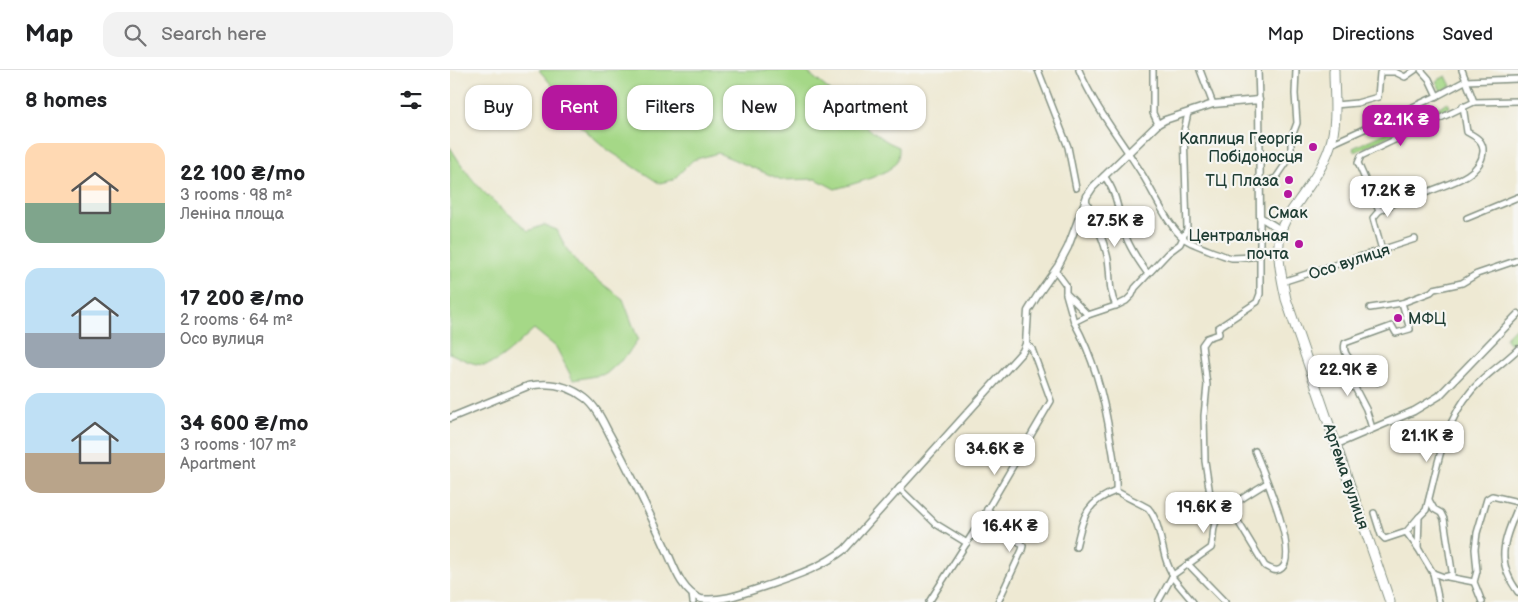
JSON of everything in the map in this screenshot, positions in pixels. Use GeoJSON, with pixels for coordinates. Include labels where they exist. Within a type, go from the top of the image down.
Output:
{"type":"FeatureCollection","features":[{"type":"Feature","properties":{"kind":"highway"},"geometry":{"type":"LineString","coordinates":[[1280,232],[1288,216],[1317,174],[1331,144],[1335,122],[1334,70]]}},
{"type":"Feature","properties":{"kind":"highway","name":"Артема вулиця"},"geometry":{"type":"LineString","coordinates":[[1280,232],[1279,252],[1282,282],[1291,316],[1390,602]]}},
{"type":"Feature","properties":{"kind":"street"},"geometry":{"type":"LineString","coordinates":[[1038,70],[1068,147],[1076,188]]}},
{"type":"Feature","properties":{"kind":"street"},"geometry":{"type":"LineString","coordinates":[[1079,70],[1100,111],[1129,153],[1176,232],[1188,242],[1216,251],[1224,256],[1232,258],[1259,256]]}},
{"type":"Feature","properties":{"kind":"street"},"geometry":{"type":"LineString","coordinates":[[1153,70],[1154,112],[1158,124]]}},
{"type":"Feature","properties":{"kind":"street"},"geometry":{"type":"LineString","coordinates":[[1200,70],[1213,104]]}},
{"type":"Feature","properties":{"kind":"street"},"geometry":{"type":"LineString","coordinates":[[1218,518],[1210,501],[1204,453],[1204,416],[1207,385],[1202,345],[1207,338],[1219,334],[1218,328],[1257,302],[1260,294],[1258,70]]}},
{"type":"Feature","properties":{"kind":"street"},"geometry":{"type":"LineString","coordinates":[[1260,184],[1276,178],[1291,156],[1291,139],[1297,123],[1296,70]]}},
{"type":"Feature","properties":{"kind":"street"},"geometry":{"type":"LineString","coordinates":[[1335,105],[1357,103],[1378,97],[1380,73],[1382,72],[1395,72],[1404,77],[1415,70]]}},
{"type":"Feature","properties":{"kind":"street"},"geometry":{"type":"LineString","coordinates":[[1421,70],[1437,96]]}},
{"type":"Feature","properties":{"kind":"street"},"geometry":{"type":"LineString","coordinates":[[1462,70],[1474,102]]}},
{"type":"Feature","properties":{"kind":"street"},"geometry":{"type":"LineString","coordinates":[[1331,144],[1437,96],[1465,81],[1518,79]]}},
{"type":"Feature","properties":{"kind":"street"},"geometry":{"type":"LineString","coordinates":[[450,418],[537,384],[552,384],[568,388],[584,397],[593,405],[644,500],[678,576],[692,594],[700,599],[725,601],[819,566],[845,549],[1023,351],[1026,344],[1028,311],[1068,247],[1093,187],[1158,124],[1165,120],[1213,104],[1259,100]]}},
{"type":"Feature","properties":{"kind":"street"},"geometry":{"type":"LineString","coordinates":[[1379,211],[1358,163],[1361,156],[1474,102],[1518,101]]}},
{"type":"Feature","properties":{"kind":"street"},"geometry":{"type":"LineString","coordinates":[[1428,192],[1467,176],[1478,166],[1482,159],[1483,148],[1479,140],[1467,132],[1463,106]]}},
{"type":"Feature","properties":{"kind":"street"},"geometry":{"type":"LineString","coordinates":[[1074,322],[1126,301],[1148,274],[1168,253],[1180,244],[1187,229],[1184,131],[1188,113]]}},
{"type":"Feature","properties":{"kind":"street"},"geometry":{"type":"LineString","coordinates":[[1104,176],[1116,194],[1119,216],[1127,238],[1148,274]]}},
{"type":"Feature","properties":{"kind":"street"},"geometry":{"type":"LineString","coordinates":[[1382,250],[1373,218],[1379,211],[1395,203],[1393,194],[1406,188]]}},
{"type":"Feature","properties":{"kind":"street"},"geometry":{"type":"LineString","coordinates":[[1467,218],[1518,197]]}},
{"type":"Feature","properties":{"kind":"street"},"geometry":{"type":"LineString","coordinates":[[1086,200],[1106,251],[1111,294],[1116,306]]}},
{"type":"Feature","properties":{"kind":"street"},"geometry":{"type":"LineString","coordinates":[[1260,217],[1280,232]]}},
{"type":"Feature","properties":{"kind":"street","name":"Осо вулиця"},"geometry":{"type":"LineString","coordinates":[[1282,282],[1415,239]]}},
{"type":"Feature","properties":{"kind":"street"},"geometry":{"type":"LineString","coordinates":[[1370,308],[1402,303],[1431,292],[1434,289],[1462,283],[1477,274],[1518,260]]}},
{"type":"Feature","properties":{"kind":"street"},"geometry":{"type":"LineString","coordinates":[[1055,270],[1066,285],[1066,294],[1074,322],[1095,368],[1107,414],[1117,479],[1116,491]]}},
{"type":"Feature","properties":{"kind":"street"},"geometry":{"type":"LineString","coordinates":[[1066,294],[1088,315]]}},
{"type":"Feature","properties":{"kind":"street"},"geometry":{"type":"LineString","coordinates":[[1363,374],[1359,366],[1344,351],[1345,343],[1392,326],[1396,333],[1410,329],[1402,303]]}},
{"type":"Feature","properties":{"kind":"street"},"geometry":{"type":"LineString","coordinates":[[1336,444],[1414,411],[1439,396],[1518,314]]}},
{"type":"Feature","properties":{"kind":"street"},"geometry":{"type":"LineString","coordinates":[[929,602],[967,543],[1051,401],[1032,349],[1026,344]]}},
{"type":"Feature","properties":{"kind":"street"},"geometry":{"type":"LineString","coordinates":[[1374,513],[1385,539],[1406,532],[1426,510],[1444,439],[1459,410],[1473,389],[1518,349]]}},
{"type":"Feature","properties":{"kind":"street"},"geometry":{"type":"LineString","coordinates":[[1372,428],[1366,409],[1353,384],[1363,374],[1373,370],[1378,382]]}},
{"type":"Feature","properties":{"kind":"street"},"geometry":{"type":"LineString","coordinates":[[1229,510],[1265,566],[1270,570],[1278,571],[1283,568],[1287,561],[1284,532],[1255,451]]}},
{"type":"Feature","properties":{"kind":"street"},"geometry":{"type":"LineString","coordinates":[[1158,602],[1172,576],[1211,548],[1214,527],[1218,518],[1267,483]]}},
{"type":"Feature","properties":{"kind":"street"},"geometry":{"type":"LineString","coordinates":[[899,488],[936,524],[967,543]]}},
{"type":"Feature","properties":{"kind":"street"},"geometry":{"type":"LineString","coordinates":[[1076,547],[1083,518],[1089,509],[1099,498],[1116,491]]}},
{"type":"Feature","properties":{"kind":"street"},"geometry":{"type":"LineString","coordinates":[[1116,491],[1148,508],[1154,519],[1167,566],[1172,576],[1193,602]]}},
{"type":"Feature","properties":{"kind":"street"},"geometry":{"type":"LineString","coordinates":[[1482,602],[1474,582],[1477,571],[1475,549],[1486,499],[1492,496],[1518,502]]}},
{"type":"Feature","properties":{"kind":"street"},"geometry":{"type":"LineString","coordinates":[[1428,500],[1434,509],[1441,513],[1444,519],[1452,571],[1452,575],[1448,577]]}},
{"type":"Feature","properties":{"kind":"street"},"geometry":{"type":"LineString","coordinates":[[1518,507],[1506,535],[1503,551],[1506,567],[1518,592]]}},
{"type":"Feature","properties":{"kind":"street"},"geometry":{"type":"LineString","coordinates":[[987,509],[1022,546],[1022,550],[998,602]]}},
{"type":"Feature","properties":{"kind":"street"},"geometry":{"type":"LineString","coordinates":[[1418,548],[1419,517]]}},
{"type":"Feature","properties":{"kind":"street"},"geometry":{"type":"LineString","coordinates":[[1406,532],[1433,572],[1440,602]]}},
{"type":"Feature","properties":{"kind":"street"},"geometry":{"type":"LineString","coordinates":[[1188,564],[1225,602]]}},
{"type":"Feature","properties":{"kind":"street"},"geometry":{"type":"LineString","coordinates":[[1433,572],[1474,582]]}},
{"type":"Feature","properties":{"kind":"street"},"geometry":{"type":"LineString","coordinates":[[692,594],[693,602]]}},
{"type":"Feature","properties":{"kind":"green space"},"geometry":{"type":"Polygon","coordinates":[[[539,70],[805,70],[823,85],[805,85],[805,130],[871,130],[889,143],[899,147],[898,156],[892,167],[886,171],[868,179],[835,189],[816,179],[782,180],[718,153],[693,160],[673,180],[659,183],[608,150],[585,130],[617,130],[617,85],[552,85],[539,70]]]}},
{"type":"Feature","properties":{"kind":"green space"},"geometry":{"type":"Polygon","coordinates":[[[1446,76],[1451,86],[1441,91],[1436,81],[1446,76]]]}},
{"type":"Feature","properties":{"kind":"green space"},"geometry":{"type":"Polygon","coordinates":[[[1448,103],[1450,107],[1355,152],[1353,148],[1448,103]]]}},
{"type":"Feature","properties":{"kind":"green space"},"geometry":{"type":"Polygon","coordinates":[[[450,147],[463,167],[483,191],[528,231],[544,225],[557,230],[566,248],[581,268],[623,299],[638,339],[627,355],[606,374],[573,380],[556,347],[534,329],[503,357],[489,364],[474,363],[450,353],[450,147]]]}},
{"type":"Feature","properties":{"kind":"green space"},"geometry":{"type":"Polygon","coordinates":[[[1518,325],[1518,339],[1513,343],[1509,343],[1506,339],[1507,336],[1518,325]]]}},
{"type":"Feature","properties":{"kind":"place","name":"Каплиця Георгія Побідоносця"},"geometry":{"type":"Point","coordinates":[1313,147]}},
{"type":"Feature","properties":{"kind":"place","name":"ТЦ Плаза"},"geometry":{"type":"Point","coordinates":[1289,180]}},
{"type":"Feature","properties":{"kind":"place","name":"Смак"},"geometry":{"type":"Point","coordinates":[1288,194]}},
{"type":"Feature","properties":{"kind":"place","name":"Центральная почта"},"geometry":{"type":"Point","coordinates":[1299,244]}},
{"type":"Feature","properties":{"kind":"place","name":"МФЦ"},"geometry":{"type":"Point","coordinates":[1398,318]}}]}
